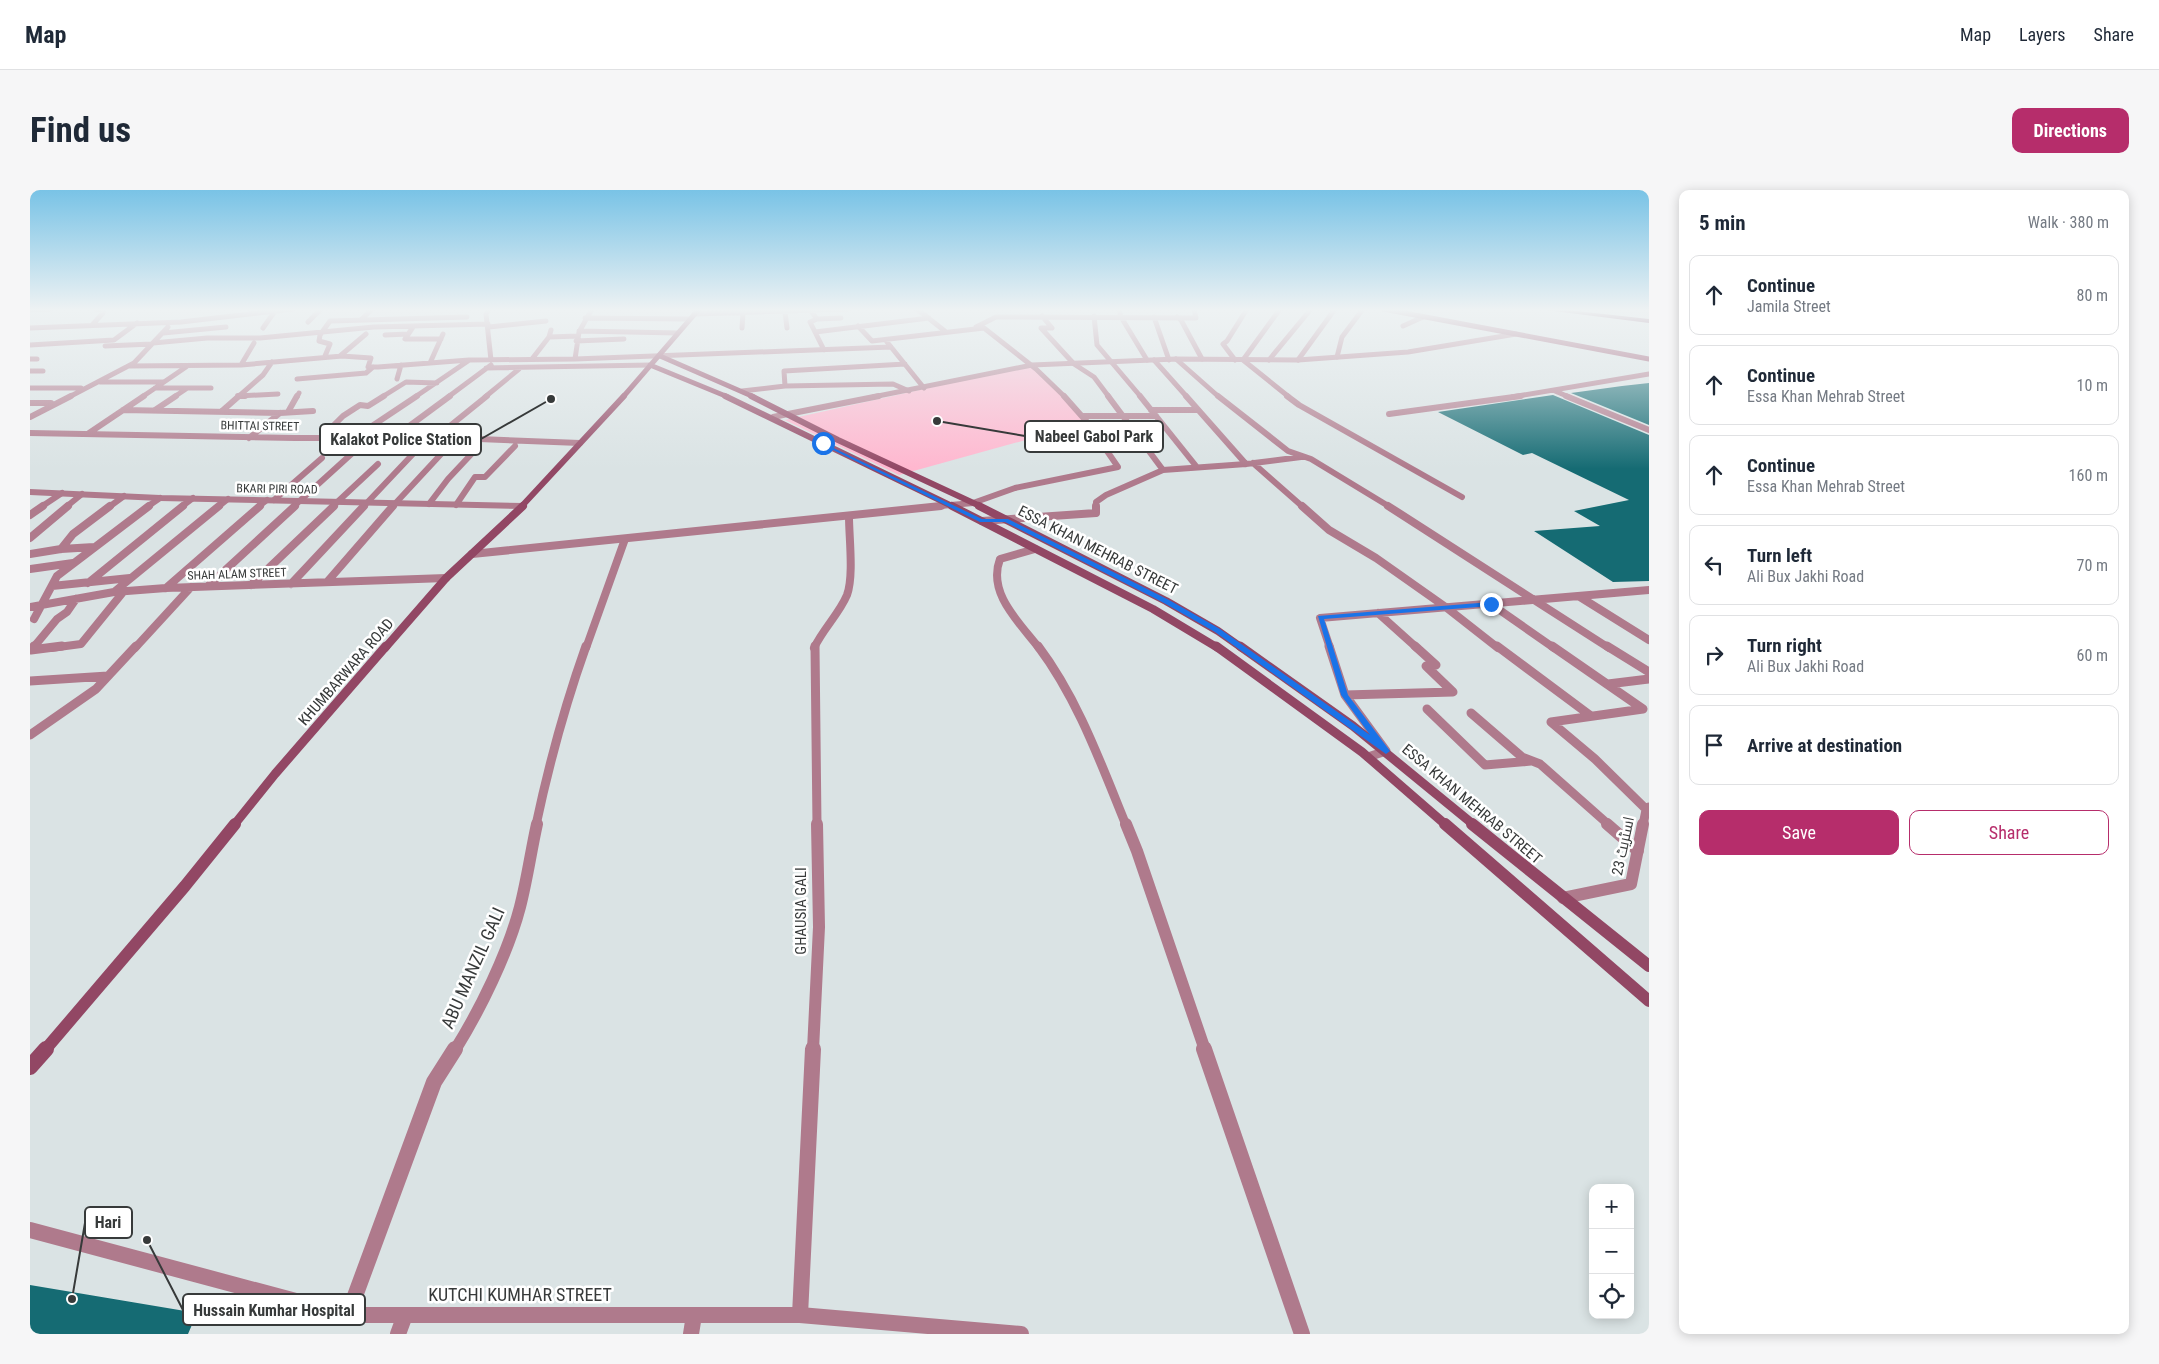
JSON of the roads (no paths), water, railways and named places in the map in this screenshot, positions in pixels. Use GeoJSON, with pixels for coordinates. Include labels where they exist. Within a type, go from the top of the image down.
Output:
{"type":"FeatureCollection","features":[{"type":"Feature","properties":{"kind":"main road","name":"KHUMBARWARA ROAD"},"geometry":{"type":"LineString","coordinates":[[30,1067],[179,894],[275,774],[446,578],[523,506],[653,362]]}},
{"type":"Feature","properties":{"kind":"main road","name":"ESSA KHAN MEHRAB STREET"},"geometry":{"type":"LineString","coordinates":[[677,362],[742,391],[973,504],[1166,601],[1218,630],[1386,751],[1563,898],[1649,966]]}},
{"type":"Feature","properties":{"kind":"main road","name":"ESSA KHAN MEHRAB STREET"},"geometry":{"type":"LineString","coordinates":[[650,365],[773,417],[954,506],[1170,618],[1224,651],[1368,757],[1649,1001]]}},
{"type":"Feature","properties":{"kind":"main road"},"geometry":{"type":"LineString","coordinates":[[896,478],[908,473]]}},
{"type":"Feature","properties":{"kind":"street"},"geometry":{"type":"LineString","coordinates":[[30,417],[135,362]]}},
{"type":"Feature","properties":{"kind":"street"},"geometry":{"type":"LineString","coordinates":[[128,366],[186,367],[268,362]]}},
{"type":"Feature","properties":{"kind":"street"},"geometry":{"type":"LineString","coordinates":[[222,411],[263,375],[272,362]]}},
{"type":"Feature","properties":{"kind":"street"},"geometry":{"type":"LineString","coordinates":[[369,362],[368,366],[373,367],[438,362]]}},
{"type":"Feature","properties":{"kind":"street"},"geometry":{"type":"LineString","coordinates":[[354,438],[465,362]]}},
{"type":"Feature","properties":{"kind":"street"},"geometry":{"type":"LineString","coordinates":[[393,438],[494,362]]}},
{"type":"Feature","properties":{"kind":"street"},"geometry":{"type":"LineString","coordinates":[[833,362],[836,368]]}},
{"type":"Feature","properties":{"kind":"street"},"geometry":{"type":"LineString","coordinates":[[472,554],[973,504],[1015,488],[1118,467],[1082,416],[1029,362]]}},
{"type":"Feature","properties":{"kind":"street"},"geometry":{"type":"LineString","coordinates":[[773,417],[1032,365],[1105,362]]}},
{"type":"Feature","properties":{"kind":"street"},"geometry":{"type":"LineString","coordinates":[[1113,362],[1196,466]]}},
{"type":"Feature","properties":{"kind":"street"},"geometry":{"type":"LineString","coordinates":[[1156,362],[1197,410],[1250,463],[1323,526],[1376,558],[1447,608],[1591,716]]}},
{"type":"Feature","properties":{"kind":"street"},"geometry":{"type":"LineString","coordinates":[[1177,362],[1288,451],[1304,456],[1352,483],[1534,601],[1649,672]]}},
{"type":"Feature","properties":{"kind":"street"},"geometry":{"type":"LineString","coordinates":[[1246,362],[1299,405],[1462,497]]}},
{"type":"Feature","properties":{"kind":"street"},"geometry":{"type":"LineString","coordinates":[[785,386],[784,371],[905,364],[924,388]]}},
{"type":"Feature","properties":{"kind":"street"},"geometry":{"type":"LineString","coordinates":[[1074,364],[1094,377],[1162,470]]}},
{"type":"Feature","properties":{"kind":"street"},"geometry":{"type":"LineString","coordinates":[[397,379],[401,365]]}},
{"type":"Feature","properties":{"kind":"street"},"geometry":{"type":"LineString","coordinates":[[486,368],[650,365]]}},
{"type":"Feature","properties":{"kind":"street"},"geometry":{"type":"LineString","coordinates":[[89,433],[186,367]]}},
{"type":"Feature","properties":{"kind":"street"},"geometry":{"type":"LineString","coordinates":[[361,381],[373,367]]}},
{"type":"Feature","properties":{"kind":"street"},"geometry":{"type":"LineString","coordinates":[[291,584],[431,438],[519,368]]}},
{"type":"Feature","properties":{"kind":"street"},"geometry":{"type":"LineString","coordinates":[[30,371],[43,370]]}},
{"type":"Feature","properties":{"kind":"street"},"geometry":{"type":"LineString","coordinates":[[297,379],[366,373]]}},
{"type":"Feature","properties":{"kind":"street"},"geometry":{"type":"LineString","coordinates":[[449,374],[459,374]]}},
{"type":"Feature","properties":{"kind":"street"},"geometry":{"type":"LineString","coordinates":[[1388,414],[1555,391],[1649,374]]}},
{"type":"Feature","properties":{"kind":"street"},"geometry":{"type":"LineString","coordinates":[[468,375],[477,375]]}},
{"type":"Feature","properties":{"kind":"street"},"geometry":{"type":"LineString","coordinates":[[45,388],[54,380]]}},
{"type":"Feature","properties":{"kind":"street"},"geometry":{"type":"LineString","coordinates":[[98,382],[163,382]]}},
{"type":"Feature","properties":{"kind":"street"},"geometry":{"type":"LineString","coordinates":[[334,425],[343,416],[360,405],[368,406],[406,382],[437,383]]}},
{"type":"Feature","properties":{"kind":"street"},"geometry":{"type":"LineString","coordinates":[[742,391],[785,386],[893,384],[909,391]]}},
{"type":"Feature","properties":{"kind":"street"},"geometry":{"type":"LineString","coordinates":[[30,388],[87,388]]}},
{"type":"Feature","properties":{"kind":"street"},"geometry":{"type":"LineString","coordinates":[[154,388],[211,388]]}},
{"type":"Feature","properties":{"kind":"street"},"geometry":{"type":"LineString","coordinates":[[155,410],[187,388]]}},
{"type":"Feature","properties":{"kind":"street"},"geometry":{"type":"LineString","coordinates":[[1555,391],[1649,430]]}},
{"type":"Feature","properties":{"kind":"street"},"geometry":{"type":"LineString","coordinates":[[288,412],[299,393]]}},
{"type":"Feature","properties":{"kind":"street"},"geometry":{"type":"LineString","coordinates":[[238,396],[278,394]]}},
{"type":"Feature","properties":{"kind":"street"},"geometry":{"type":"LineString","coordinates":[[30,403],[55,403]]}},
{"type":"Feature","properties":{"kind":"street"},"geometry":{"type":"LineString","coordinates":[[123,410],[280,413],[313,411]]}},
{"type":"Feature","properties":{"kind":"street"},"geometry":{"type":"LineString","coordinates":[[1151,410],[1197,410]]}},
{"type":"Feature","properties":{"kind":"street"},"geometry":{"type":"LineString","coordinates":[[249,438],[280,413]]}},
{"type":"Feature","properties":{"kind":"street"},"geometry":{"type":"LineString","coordinates":[[1082,416],[1156,416]]}},
{"type":"Feature","properties":{"kind":"street","name":"BHITTAI STREET"},"geometry":{"type":"LineString","coordinates":[[30,433],[249,438],[431,438],[580,443]]}},
{"type":"Feature","properties":{"kind":"street"},"geometry":{"type":"LineString","coordinates":[[208,586],[369,438]]}},
{"type":"Feature","properties":{"kind":"street"},"geometry":{"type":"LineString","coordinates":[[429,504],[448,479],[478,447],[462,446]]}},
{"type":"Feature","properties":{"kind":"street"},"geometry":{"type":"LineString","coordinates":[[456,505],[476,477],[485,477],[515,446]]}},
{"type":"Feature","properties":{"kind":"street"},"geometry":{"type":"LineString","coordinates":[[326,582],[443,452]]}},
{"type":"Feature","properties":{"kind":"street"},"geometry":{"type":"LineString","coordinates":[[982,521],[1006,521],[1096,513],[1096,502],[1106,495],[1162,470],[1250,463],[1304,456]]}},
{"type":"Feature","properties":{"kind":"street"},"geometry":{"type":"LineString","coordinates":[[166,588],[322,458]]}},
{"type":"Feature","properties":{"kind":"street"},"geometry":{"type":"LineString","coordinates":[[251,585],[378,464]]}},
{"type":"Feature","properties":{"kind":"street","name":"BKARI PIRI ROAD"},"geometry":{"type":"LineString","coordinates":[[30,492],[160,498],[523,506]]}},
{"type":"Feature","properties":{"kind":"street"},"geometry":{"type":"LineString","coordinates":[[30,515],[62,493]]}},
{"type":"Feature","properties":{"kind":"street"},"geometry":{"type":"LineString","coordinates":[[30,538],[82,494]]}},
{"type":"Feature","properties":{"kind":"street"},"geometry":{"type":"LineString","coordinates":[[61,549],[73,534],[124,496]]}},
{"type":"Feature","properties":{"kind":"street"},"geometry":{"type":"LineString","coordinates":[[34,619],[57,576],[160,498]]}},
{"type":"Feature","properties":{"kind":"street"},"geometry":{"type":"LineString","coordinates":[[88,583],[194,498]]}},
{"type":"Feature","properties":{"kind":"street"},"geometry":{"type":"LineString","coordinates":[[76,599],[67,612],[57,619],[31,650],[81,644],[131,578],[228,499]]}},
{"type":"Feature","properties":{"kind":"street","name":"GHAUSIA GALI"},"geometry":{"type":"LineString","coordinates":[[800,1315],[819,927],[814,648],[821,632],[832,619],[847,594],[850,567],[850,517]]}},
{"type":"Feature","properties":{"kind":"street","name":"ABU MANZIL GALI"},"geometry":{"type":"LineString","coordinates":[[348,1315],[434,1082],[468,1029],[505,950],[520,907],[548,767],[568,696],[625,539]]}},
{"type":"Feature","properties":{"kind":"street"},"geometry":{"type":"LineString","coordinates":[[30,554],[61,549],[95,547]]}},
{"type":"Feature","properties":{"kind":"street"},"geometry":{"type":"LineString","coordinates":[[1035,549],[1000,559],[996,572],[1001,598],[1047,658],[1085,726],[1137,851],[1302,1334]]}},
{"type":"Feature","properties":{"kind":"street"},"geometry":{"type":"LineString","coordinates":[[30,569],[74,563]]}},
{"type":"Feature","properties":{"kind":"street"},"geometry":{"type":"LineString","coordinates":[[52,586],[131,578]]}},
{"type":"Feature","properties":{"kind":"street","name":"SHAH ALAM STREET"},"geometry":{"type":"LineString","coordinates":[[30,607],[119,592],[166,588],[446,578]]}},
{"type":"Feature","properties":{"kind":"street"},"geometry":{"type":"LineString","coordinates":[[30,735],[96,689],[191,587]]}},
{"type":"Feature","properties":{"kind":"street"},"geometry":{"type":"LineString","coordinates":[[1368,757],[1386,751],[1345,695],[1320,618],[1649,590]]}},
{"type":"Feature","properties":{"kind":"street"},"geometry":{"type":"LineString","coordinates":[[1640,592],[1649,598]]}},
{"type":"Feature","properties":{"kind":"street"},"geometry":{"type":"LineString","coordinates":[[1580,597],[1649,640]]}},
{"type":"Feature","properties":{"kind":"street"},"geometry":{"type":"LineString","coordinates":[[1491,604],[1643,709],[1551,722],[1595,759],[1648,810]]}},
{"type":"Feature","properties":{"kind":"street"},"geometry":{"type":"LineString","coordinates":[[1345,695],[1453,692],[1426,666],[1436,665],[1378,613]]}},
{"type":"Feature","properties":{"kind":"street"},"geometry":{"type":"LineString","coordinates":[[30,681],[108,676]]}},
{"type":"Feature","properties":{"kind":"street"},"geometry":{"type":"LineString","coordinates":[[1608,684],[1649,679]]}},
{"type":"Feature","properties":{"kind":"street"},"geometry":{"type":"LineString","coordinates":[[1427,709],[1485,765],[1532,761]]}},
{"type":"Feature","properties":{"kind":"street"},"geometry":{"type":"LineString","coordinates":[[1471,713],[1522,757],[1540,764],[1638,852]]}},
{"type":"Feature","properties":{"kind":"street"},"geometry":{"type":"LineString","coordinates":[[30,725],[44,725]]}},
{"type":"Feature","properties":{"kind":"street","name":"اسٹریٹ 23"},"geometry":{"type":"LineString","coordinates":[[1563,898],[1631,884],[1648,810]]}},
{"type":"Feature","properties":{"kind":"street","name":"KUTCHI KUMHAR STREET"},"geometry":{"type":"LineString","coordinates":[[30,1230],[348,1315],[800,1315],[1021,1334]]}},
{"type":"Feature","properties":{"kind":"street"},"geometry":{"type":"LineString","coordinates":[[398,1334],[405,1315]]}},
{"type":"Feature","properties":{"kind":"street"},"geometry":{"type":"LineString","coordinates":[[692,1334],[694,1315]]}},
{"type":"Feature","properties":{"kind":"place","name":"Kalakot Police Station"},"geometry":{"type":"Point","coordinates":[551,399]}},
{"type":"Feature","properties":{"kind":"place","name":"Nabeel Gabol Park"},"geometry":{"type":"Point","coordinates":[937,421]}},
{"type":"Feature","properties":{"kind":"place","name":"Hussain Kumhar Hospital"},"geometry":{"type":"Point","coordinates":[147,1240]}},
{"type":"Feature","properties":{"kind":"place","name":"Hari"},"geometry":{"type":"Point","coordinates":[72,1299]}}]}
